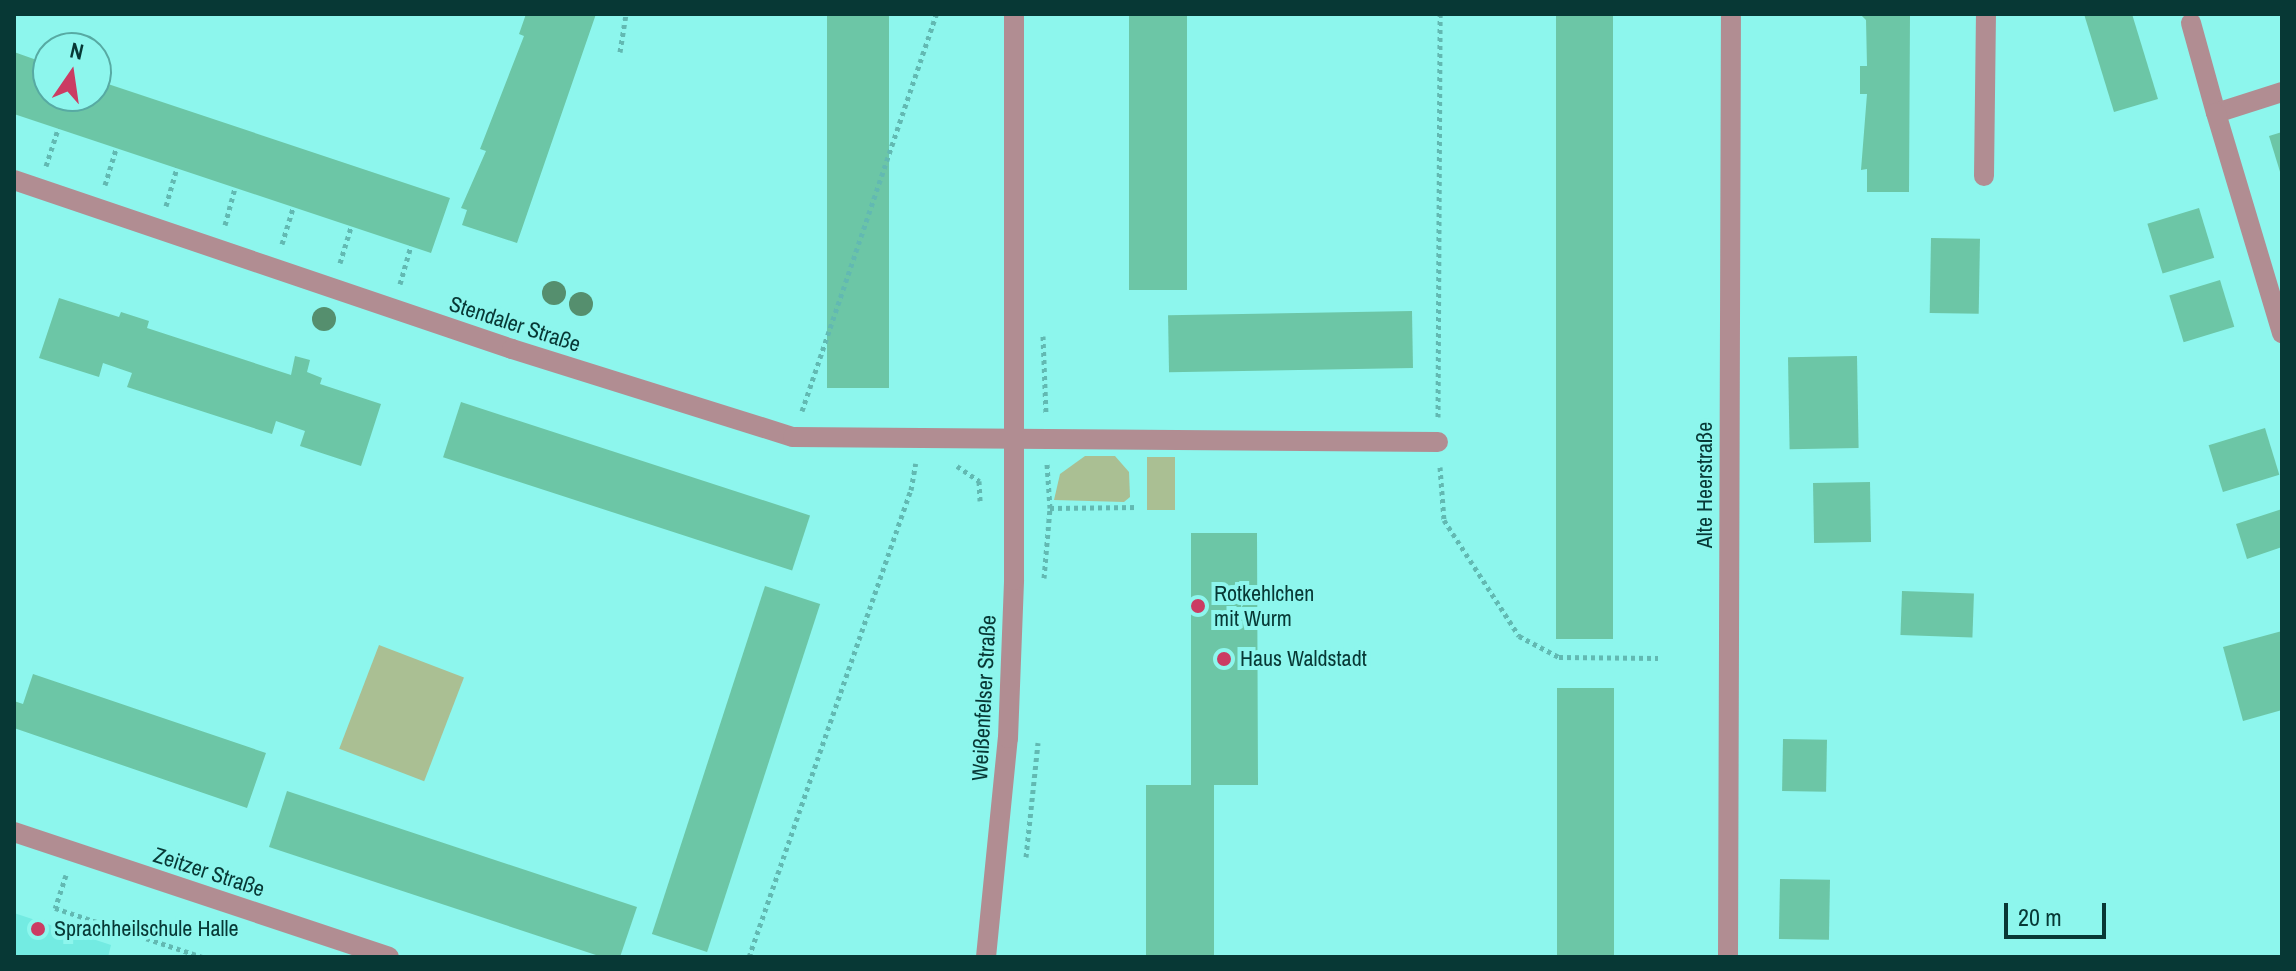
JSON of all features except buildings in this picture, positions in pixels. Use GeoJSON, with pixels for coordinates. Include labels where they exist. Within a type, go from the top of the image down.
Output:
{"type":"FeatureCollection","features":[{"type":"Feature","properties":{"kind":"street","name":"Weißenfelser Straße"},"geometry":{"type":"LineString","coordinates":[[986,957],[1008,738],[1014,441],[1014,14]]}},
{"type":"Feature","properties":{"kind":"street","name":"Alte Heerstraße"},"geometry":{"type":"LineString","coordinates":[[1728,957],[1731,14]]}},
{"type":"Feature","properties":{"kind":"street"},"geometry":{"type":"LineString","coordinates":[[1984,176],[1986,14]]}},
{"type":"Feature","properties":{"kind":"street"},"geometry":{"type":"LineString","coordinates":[[2191,23],[2282,333]]}},
{"type":"Feature","properties":{"kind":"street"},"geometry":{"type":"LineString","coordinates":[[2216,113],[2282,92]]}},
{"type":"Feature","properties":{"kind":"street","name":"Stendaler Straße"},"geometry":{"type":"LineString","coordinates":[[14,180],[497,344],[793,437],[1014,441]]}},
{"type":"Feature","properties":{"kind":"street"},"geometry":{"type":"LineString","coordinates":[[1014,441],[1438,442]]}},
{"type":"Feature","properties":{"kind":"street","name":"Zeitzer Straße"},"geometry":{"type":"LineString","coordinates":[[14,832],[389,957]]}},
{"type":"Feature","properties":{"kind":"path"},"geometry":{"type":"LineString","coordinates":[[620,52],[626,14]]}},
{"type":"Feature","properties":{"kind":"path"},"geometry":{"type":"LineString","coordinates":[[793,437],[936,14]]}},
{"type":"Feature","properties":{"kind":"path"},"geometry":{"type":"LineString","coordinates":[[1440,14],[1438,442],[1444,520],[1519,636],[1559,657],[1658,658]]}},
{"type":"Feature","properties":{"kind":"path"},"geometry":{"type":"LineString","coordinates":[[45,170],[58,128]]}},
{"type":"Feature","properties":{"kind":"path"},"geometry":{"type":"LineString","coordinates":[[103,190],[116,148]]}},
{"type":"Feature","properties":{"kind":"path"},"geometry":{"type":"LineString","coordinates":[[165,210],[177,168]]}},
{"type":"Feature","properties":{"kind":"path"},"geometry":{"type":"LineString","coordinates":[[223,229],[235,187]]}},
{"type":"Feature","properties":{"kind":"path"},"geometry":{"type":"LineString","coordinates":[[281,249],[293,207]]}},
{"type":"Feature","properties":{"kind":"path"},"geometry":{"type":"LineString","coordinates":[[338,268],[351,226]]}},
{"type":"Feature","properties":{"kind":"path"},"geometry":{"type":"LineString","coordinates":[[399,288],[411,246]]}},
{"type":"Feature","properties":{"kind":"path"},"geometry":{"type":"LineString","coordinates":[[749,957],[911,490],[919,440]]}},
{"type":"Feature","properties":{"kind":"path"},"geometry":{"type":"LineString","coordinates":[[903,465],[929,464]]}},
{"type":"Feature","properties":{"kind":"path"},"geometry":{"type":"LineString","coordinates":[[950,465],[979,481],[980,501]]}},
{"type":"Feature","properties":{"kind":"path"},"geometry":{"type":"LineString","coordinates":[[1050,508],[1138,507]]}},
{"type":"Feature","properties":{"kind":"path"},"geometry":{"type":"LineString","coordinates":[[73,852],[55,908],[202,957]]}},
{"type":"Feature","properties":{"kind":"shaded area","name":"Sprachheilschule Halle"},"geometry":{"type":"Polygon","coordinates":[[[14,913],[111,945],[108,957],[14,957],[14,913]]]}},
{"type":"Feature","properties":{"kind":"green space"},"geometry":{"type":"Polygon","coordinates":[[[1085,456],[1115,456],[1129,472],[1130,497],[1124,502],[1054,500],[1060,474],[1085,456]]]}},
{"type":"Feature","properties":{"kind":"green space"},"geometry":{"type":"Polygon","coordinates":[[[1147,457],[1175,457],[1175,510],[1147,510],[1147,457]]]}},
{"type":"Feature","properties":{"kind":"green space"},"geometry":{"type":"Polygon","coordinates":[[[379,645],[464,678],[424,781],[339,749],[379,645]]]}},
{"type":"Feature","properties":{"kind":"place","name":"Rotkehlchen mit Wurm"},"geometry":{"type":"Point","coordinates":[1198,606]}},
{"type":"Feature","properties":{"kind":"place","name":"Haus Waldstadt"},"geometry":{"type":"Point","coordinates":[1224,659]}},
{"type":"Feature","properties":{"kind":"place","name":"Sprachheilschule Halle"},"geometry":{"type":"Point","coordinates":[38,929]}}]}
